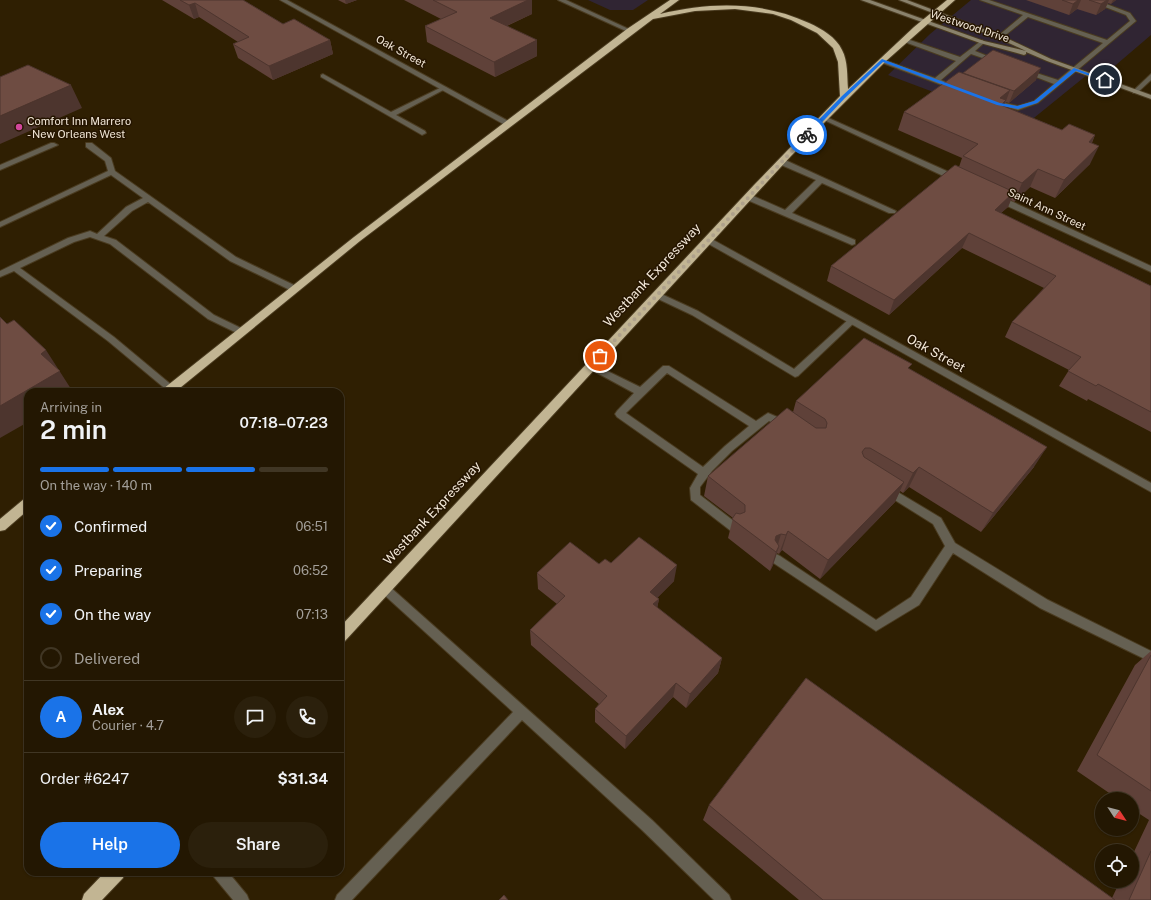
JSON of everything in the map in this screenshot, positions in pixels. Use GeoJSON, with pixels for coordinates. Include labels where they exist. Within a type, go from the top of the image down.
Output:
{"type":"FeatureCollection","features":[{"type":"Feature","properties":{"kind":"highway"},"geometry":{"type":"LineString","coordinates":[[172,388],[356,238],[630,31],[675,0]]}},
{"type":"Feature","properties":{"kind":"highway","name":"Westbank Expressway"},"geometry":{"type":"LineString","coordinates":[[344,633],[708,240],[844,97],[904,40],[951,0]]}},
{"type":"Feature","properties":{"kind":"highway"},"geometry":{"type":"LineString","coordinates":[[648,18],[685,10],[735,6],[768,10],[805,23],[830,39],[839,51],[842,63],[844,97]]}},
{"type":"Feature","properties":{"kind":"highway"},"geometry":{"type":"LineString","coordinates":[[0,526],[24,506]]}},
{"type":"Feature","properties":{"kind":"highway"},"geometry":{"type":"LineString","coordinates":[[90,900],[113,876]]}},
{"type":"Feature","properties":{"kind":"street","name":"Oak Street"},"geometry":{"type":"LineString","coordinates":[[283,0],[508,123]]}},
{"type":"Feature","properties":{"kind":"street"},"geometry":{"type":"LineString","coordinates":[[561,0],[630,31]]}},
{"type":"Feature","properties":{"kind":"street","name":"Westwood Drive"},"geometry":{"type":"LineString","coordinates":[[864,0],[982,42],[1049,60],[1151,97]]}},
{"type":"Feature","properties":{"kind":"street","name":"Westwood Drive"},"geometry":{"type":"LineString","coordinates":[[902,0],[1000,37],[1049,60]]}},
{"type":"Feature","properties":{"kind":"street"},"geometry":{"type":"LineString","coordinates":[[983,0],[1108,42]]}},
{"type":"Feature","properties":{"kind":"street"},"geometry":{"type":"LineString","coordinates":[[985,99],[998,104],[1018,108],[1036,102],[1133,21],[1128,14],[1090,0]]}},
{"type":"Feature","properties":{"kind":"street"},"geometry":{"type":"LineString","coordinates":[[1000,37],[1027,15]]}},
{"type":"Feature","properties":{"kind":"street"},"geometry":{"type":"LineString","coordinates":[[904,40],[961,60]]}},
{"type":"Feature","properties":{"kind":"street"},"geometry":{"type":"LineString","coordinates":[[936,81],[982,42]]}},
{"type":"Feature","properties":{"kind":"street"},"geometry":{"type":"LineString","coordinates":[[971,52],[1007,65]]}},
{"type":"Feature","properties":{"kind":"street"},"geometry":{"type":"LineString","coordinates":[[882,61],[964,91]]}},
{"type":"Feature","properties":{"kind":"street"},"geometry":{"type":"LineString","coordinates":[[1015,67],[1059,83]]}},
{"type":"Feature","properties":{"kind":"street"},"geometry":{"type":"LineString","coordinates":[[323,76],[422,133]]}},
{"type":"Feature","properties":{"kind":"street"},"geometry":{"type":"LineString","coordinates":[[1135,92],[1151,76]]}},
{"type":"Feature","properties":{"kind":"street"},"geometry":{"type":"LineString","coordinates":[[391,115],[444,88]]}},
{"type":"Feature","properties":{"kind":"street"},"geometry":{"type":"LineString","coordinates":[[824,118],[966,184]]}},
{"type":"Feature","properties":{"kind":"street"},"geometry":{"type":"LineString","coordinates":[[0,168],[54,145]]}},
{"type":"Feature","properties":{"kind":"street"},"geometry":{"type":"LineString","coordinates":[[89,145],[108,160],[112,172],[233,259],[295,289]]}},
{"type":"Feature","properties":{"kind":"street"},"geometry":{"type":"LineString","coordinates":[[782,162],[892,211]]}},
{"type":"Feature","properties":{"kind":"street"},"geometry":{"type":"LineString","coordinates":[[0,225],[112,172]]}},
{"type":"Feature","properties":{"kind":"street"},"geometry":{"type":"LineString","coordinates":[[786,214],[821,180]]}},
{"type":"Feature","properties":{"kind":"street","name":"Saint Ann Street"},"geometry":{"type":"LineString","coordinates":[[988,193],[1151,269]]}},
{"type":"Feature","properties":{"kind":"street"},"geometry":{"type":"LineString","coordinates":[[98,237],[129,209],[149,198]]}},
{"type":"Feature","properties":{"kind":"street"},"geometry":{"type":"LineString","coordinates":[[748,198],[852,242]]}},
{"type":"Feature","properties":{"kind":"street"},"geometry":{"type":"LineString","coordinates":[[0,274],[71,240],[90,234],[113,242],[211,317],[242,332]]}},
{"type":"Feature","properties":{"kind":"street","name":"Oak Street"},"geometry":{"type":"LineString","coordinates":[[708,240],[1151,488]]}},
{"type":"Feature","properties":{"kind":"street"},"geometry":{"type":"LineString","coordinates":[[14,267],[111,339],[167,388]]}},
{"type":"Feature","properties":{"kind":"street"},"geometry":{"type":"LineString","coordinates":[[657,295],[695,313],[794,374],[852,321]]}},
{"type":"Feature","properties":{"kind":"street"},"geometry":{"type":"LineString","coordinates":[[591,366],[641,392]]}},
{"type":"Feature","properties":{"kind":"street"},"geometry":{"type":"LineString","coordinates":[[704,473],[620,414],[666,368],[754,425]]}},
{"type":"Feature","properties":{"kind":"street"},"geometry":{"type":"LineString","coordinates":[[735,528],[695,497],[695,486],[704,473],[754,425],[768,417],[783,423],[795,431]]}},
{"type":"Feature","properties":{"kind":"street"},"geometry":{"type":"LineString","coordinates":[[874,482],[937,521],[951,546],[1044,604],[1151,657]]}},
{"type":"Feature","properties":{"kind":"street"},"geometry":{"type":"LineString","coordinates":[[776,559],[876,626],[916,602],[951,546]]}},
{"type":"Feature","properties":{"kind":"street"},"geometry":{"type":"LineString","coordinates":[[385,589],[647,825],[724,900]]}},
{"type":"Feature","properties":{"kind":"street"},"geometry":{"type":"LineString","coordinates":[[342,900],[522,712]]}},
{"type":"Feature","properties":{"kind":"street"},"geometry":{"type":"LineString","coordinates":[[223,876],[242,900]]}},
{"type":"Feature","properties":{"kind":"shaded area"},"geometry":{"type":"Polygon","coordinates":[[[588,0],[648,0],[633,10],[610,10],[588,0]]]}},
{"type":"Feature","properties":{"kind":"shaded area"},"geometry":{"type":"Polygon","coordinates":[[[971,0],[1151,0],[1151,35],[1110,70],[1098,66],[1024,126],[888,75],[930,34],[971,0]]]}},
{"type":"Feature","properties":{"kind":"building"},"geometry":{"type":"Polygon","coordinates":[[[180,0],[243,0],[283,24],[294,19],[330,40],[269,66],[233,44],[249,37],[195,3],[189,5],[180,0]]]}},
{"type":"Feature","properties":{"kind":"building"},"geometry":{"type":"Polygon","coordinates":[[[433,0],[528,0],[490,18],[537,40],[494,62],[425,26],[457,12],[433,0]]]}},
{"type":"Feature","properties":{"kind":"building"},"geometry":{"type":"Polygon","coordinates":[[[1062,0],[1078,0],[1073,4],[1062,0]]]}},
{"type":"Feature","properties":{"kind":"building"},"geometry":{"type":"Polygon","coordinates":[[[1089,0],[1107,0],[1101,4],[1089,0]]]}},
{"type":"Feature","properties":{"kind":"building"},"geometry":{"type":"Polygon","coordinates":[[[993,50],[1041,68],[1014,91],[963,73],[993,50]]]}},
{"type":"Feature","properties":{"kind":"building"},"geometry":{"type":"Polygon","coordinates":[[[28,65],[71,85],[0,116],[0,77],[28,65]]]}},
{"type":"Feature","properties":{"kind":"building"},"geometry":{"type":"Polygon","coordinates":[[[959,72],[1010,90],[1000,98],[1006,100],[1001,105],[1062,130],[1069,124],[1095,135],[1089,142],[1099,146],[1064,180],[1038,169],[1022,183],[963,156],[978,144],[904,112],[959,72]]]}},
{"type":"Feature","properties":{"kind":"building"},"geometry":{"type":"Polygon","coordinates":[[[955,165],[1014,192],[995,210],[1151,286],[1151,412],[1098,384],[1096,386],[1068,371],[1081,357],[1012,322],[1056,276],[969,233],[894,300],[831,266],[955,165]]]}},
{"type":"Feature","properties":{"kind":"building"},"geometry":{"type":"Polygon","coordinates":[[[0,317],[7,324],[14,320],[46,350],[41,354],[60,371],[31,388],[24,388],[24,392],[0,406],[0,317]]]}},
{"type":"Feature","properties":{"kind":"building"},"geometry":{"type":"Polygon","coordinates":[[[864,338],[912,364],[908,368],[1047,447],[993,513],[919,467],[913,473],[870,448],[865,448],[862,452],[864,457],[904,482],[828,560],[788,531],[786,535],[781,534],[776,536],[775,540],[779,546],[776,552],[732,519],[736,513],[740,514],[745,512],[745,505],[708,476],[787,408],[816,428],[826,428],[827,423],[825,419],[796,401],[864,338]]]}},
{"type":"Feature","properties":{"kind":"building"},"geometry":{"type":"Polygon","coordinates":[[[639,537],[677,565],[650,592],[659,599],[653,604],[722,658],[690,694],[676,683],[626,736],[595,709],[607,696],[530,630],[565,596],[537,573],[570,542],[599,564],[605,559],[611,563],[639,537]]]}},
{"type":"Feature","properties":{"kind":"building"},"geometry":{"type":"Polygon","coordinates":[[[1151,655],[1151,791],[1097,755],[1151,655]]]}},
{"type":"Feature","properties":{"kind":"building"},"geometry":{"type":"Polygon","coordinates":[[[806,678],[1095,886],[1095,888],[1098,888],[1115,900],[823,900],[709,805],[806,678]]]}},
{"type":"Feature","properties":{"kind":"building"},"geometry":{"type":"Polygon","coordinates":[[[1151,851],[1151,900],[1129,900],[1134,888],[1139,888],[1139,878],[1151,851]]]}},
{"type":"Feature","properties":{"kind":"building"},"geometry":{"type":"Polygon","coordinates":[[[504,895],[508,900],[499,900],[504,895]]]}},
{"type":"Feature","properties":{"kind":"way so far"},"geometry":{"type":"LineString","coordinates":[[600,356],[807,135]]}},
{"type":"Feature","properties":{"kind":"place","name":"Comfort Inn Marrero - New Orleans West"},"geometry":{"type":"Point","coordinates":[19,127]}},
{"type":"Feature","properties":{"kind":"route"},"geometry":{"type":"LineString","coordinates":[[807,135],[882,61],[998,104],[1018,108],[1036,102],[1075,69],[1105,80]]}}]}
